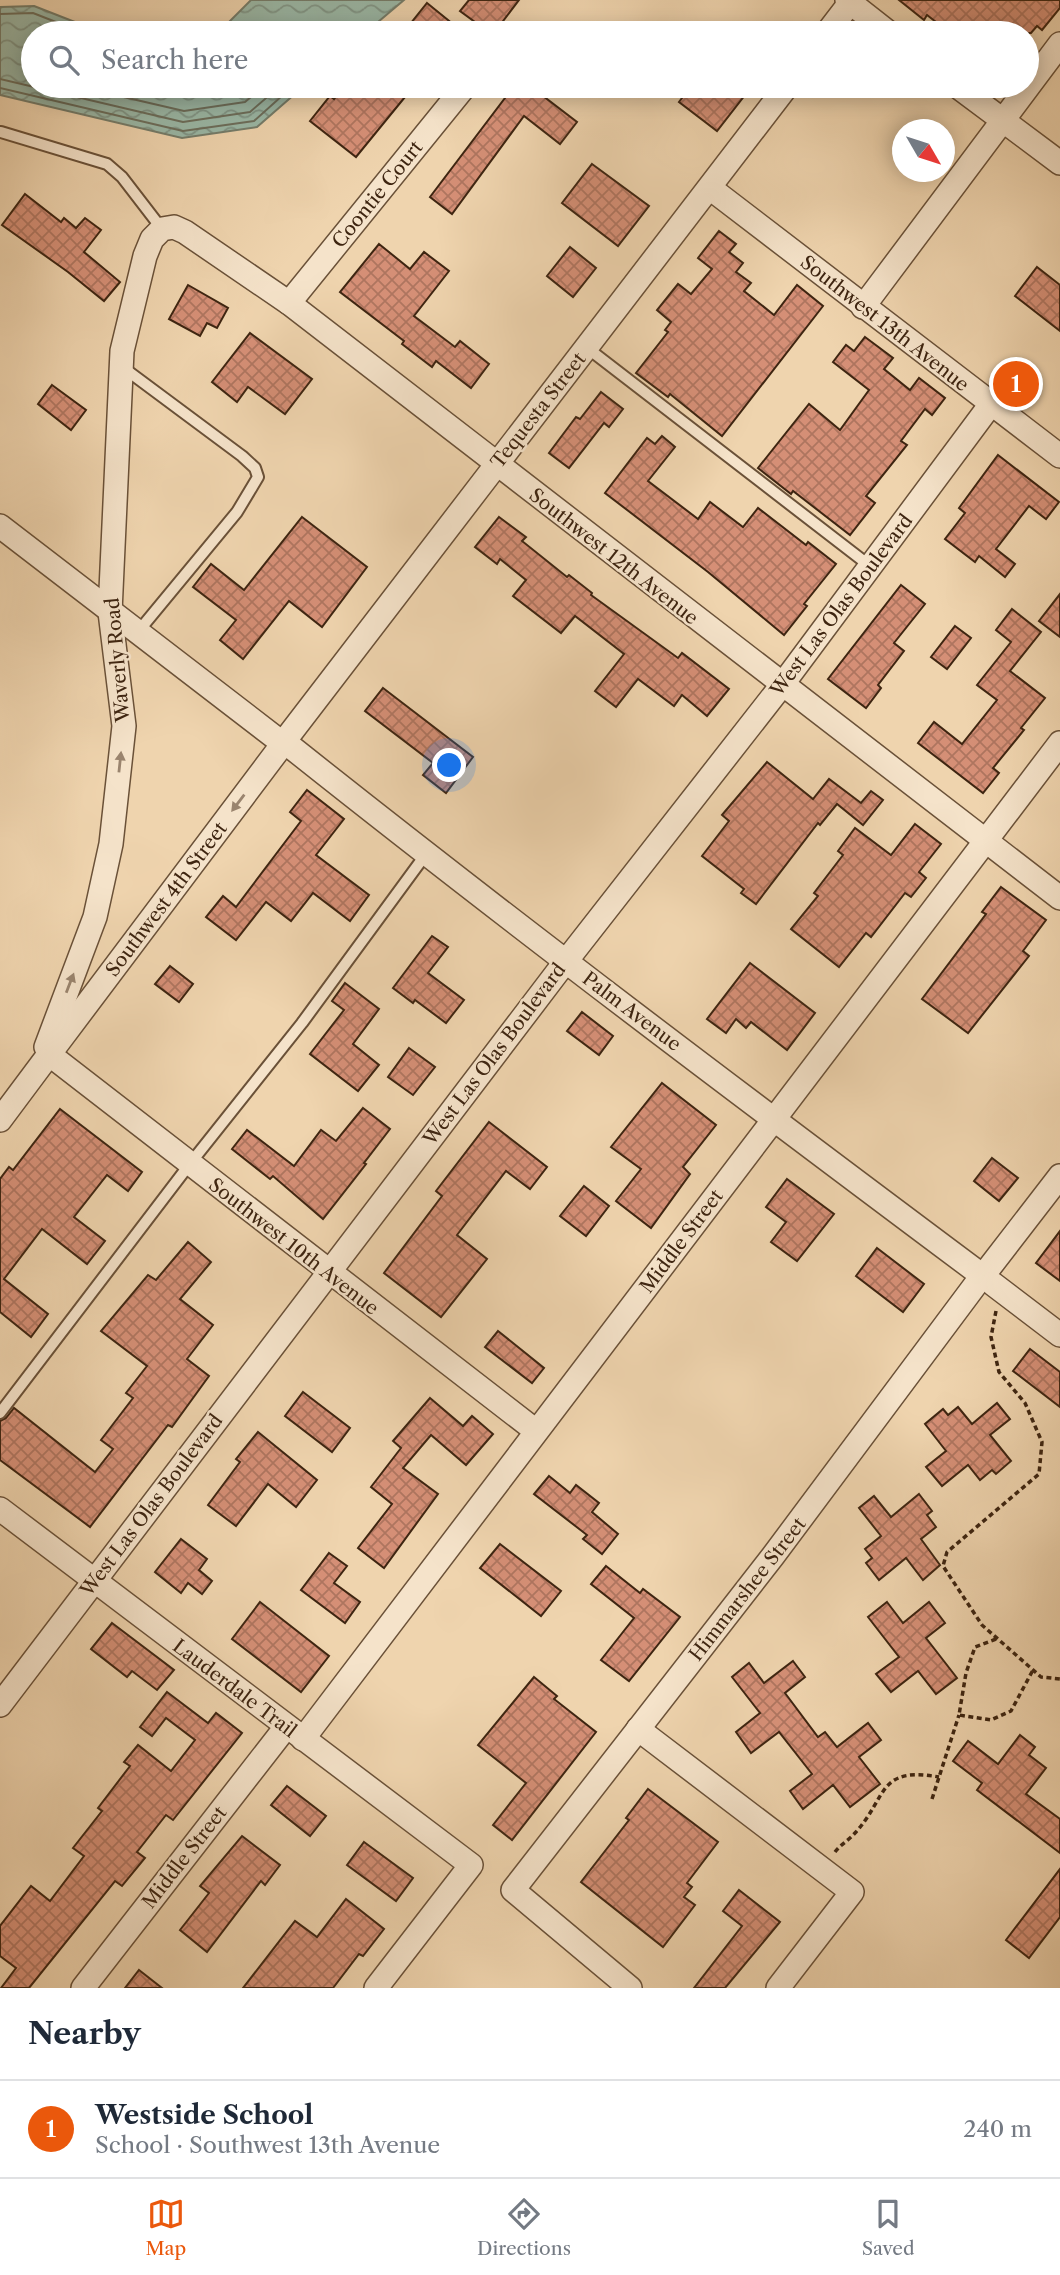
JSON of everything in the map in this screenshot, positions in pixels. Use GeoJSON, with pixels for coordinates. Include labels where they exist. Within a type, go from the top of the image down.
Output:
{"type":"FeatureCollection","features":[{"type":"Feature","properties":{"kind":"street"},"geometry":{"type":"LineString","coordinates":[[835,21],[848,1],[874,21]]}},
{"type":"Feature","properties":{"kind":"street"},"geometry":{"type":"LineString","coordinates":[[1039,72],[1060,44]]}},
{"type":"Feature","properties":{"kind":"street","name":"Coontie Court"},"geometry":{"type":"LineString","coordinates":[[289,303],[455,98]]}},
{"type":"Feature","properties":{"kind":"street","name":"Tequesta Street"},"geometry":{"type":"LineString","coordinates":[[284,743],[778,98]]}},
{"type":"Feature","properties":{"kind":"street"},"geometry":{"type":"LineString","coordinates":[[973,98],[1060,163]]}},
{"type":"Feature","properties":{"kind":"street"},"geometry":{"type":"LineString","coordinates":[[863,307],[1020,98]]}},
{"type":"Feature","properties":{"kind":"street","name":"Southwest 13th Avenue"},"geometry":{"type":"LineString","coordinates":[[710,188],[1060,456]]}},
{"type":"Feature","properties":{"kind":"street","name":"Southwest 12th Avenue"},"geometry":{"type":"LineString","coordinates":[[162,229],[174,227],[186,232],[289,303],[1060,898]]}},
{"type":"Feature","properties":{"kind":"street","name":"Waverly Road"},"geometry":{"type":"LineString","coordinates":[[49,1054],[95,917],[111,844],[124,726],[110,612],[121,366],[124,335],[145,256],[152,239],[162,229]]}},
{"type":"Feature","properties":{"kind":"street","name":"West Las Olas Boulevard"},"geometry":{"type":"LineString","coordinates":[[0,1705],[327,1272],[782,685],[990,404]]}},
{"type":"Feature","properties":{"kind":"street","name":"Palm Avenue"},"geometry":{"type":"LineString","coordinates":[[0,526],[773,1120],[1060,1335]]}},
{"type":"Feature","properties":{"kind":"street","name":"Southwest 4th Street"},"geometry":{"type":"LineString","coordinates":[[49,1054],[284,743]]}},
{"type":"Feature","properties":{"kind":"street","name":"Middle Street"},"geometry":{"type":"LineString","coordinates":[[83,1988],[294,1733],[536,1431],[1060,743]]}},
{"type":"Feature","properties":{"kind":"street"},"geometry":{"type":"LineString","coordinates":[[0,1120],[49,1054]]}},
{"type":"Feature","properties":{"kind":"street","name":"Southwest 10th Avenue"},"geometry":{"type":"LineString","coordinates":[[49,1054],[327,1272],[536,1431]]}},
{"type":"Feature","properties":{"kind":"street","name":"Himmarshee Street"},"geometry":{"type":"LineString","coordinates":[[630,1988],[513,1890],[773,1556],[1060,1176]]}},
{"type":"Feature","properties":{"kind":"street","name":"Lauderdale Trail"},"geometry":{"type":"LineString","coordinates":[[0,1509],[471,1865],[376,1988]]}},
{"type":"Feature","properties":{"kind":"street"},"geometry":{"type":"LineString","coordinates":[[638,1730],[852,1892],[778,1988]]}},
{"type":"Feature","properties":{"kind":"lane"},"geometry":{"type":"LineString","coordinates":[[1,132],[107,164],[122,177],[162,229]]}},
{"type":"Feature","properties":{"kind":"lane"},"geometry":{"type":"LineString","coordinates":[[586,347],[870,566]]}},
{"type":"Feature","properties":{"kind":"lane"},"geometry":{"type":"LineString","coordinates":[[121,366],[242,456],[255,468],[258,477],[236,512],[137,633]]}},
{"type":"Feature","properties":{"kind":"lane"},"geometry":{"type":"LineString","coordinates":[[0,1413],[189,1165],[302,1023],[426,855]]}},
{"type":"Feature","properties":{"kind":"path"},"geometry":{"type":"LineString","coordinates":[[996,1309],[990,1337],[999,1372],[1025,1402],[1042,1442],[1039,1474],[947,1552],[943,1566],[982,1625],[1041,1677],[1060,1679]]}},
{"type":"Feature","properties":{"kind":"path"},"geometry":{"type":"LineString","coordinates":[[932,1799],[958,1715],[966,1673],[975,1647],[997,1639]]}},
{"type":"Feature","properties":{"kind":"path"},"geometry":{"type":"LineString","coordinates":[[958,1715],[991,1720],[1011,1711],[1033,1670]]}},
{"type":"Feature","properties":{"kind":"path"},"geometry":{"type":"LineString","coordinates":[[835,1856],[835,1850],[856,1833],[876,1801],[895,1778],[914,1772],[939,1777]]}},
{"type":"Feature","properties":{"kind":"water"},"geometry":{"type":"Polygon","coordinates":[[[251,0],[404,0],[379,21],[230,21],[251,0]]]}},
{"type":"Feature","properties":{"kind":"water"},"geometry":{"type":"Polygon","coordinates":[[[34,6],[72,21],[21,21],[21,98],[290,98],[257,127],[182,138],[0,95],[0,7],[34,6]]]}},
{"type":"Feature","properties":{"kind":"building"},"geometry":{"type":"Polygon","coordinates":[[[469,0],[519,0],[503,21],[474,21],[460,11],[469,0]]]}},
{"type":"Feature","properties":{"kind":"building"},"geometry":{"type":"Polygon","coordinates":[[[899,0],[1060,0],[1060,8],[1042,30],[1039,21],[935,21],[927,15],[924,20],[899,0]]]}},
{"type":"Feature","properties":{"kind":"building"},"geometry":{"type":"Polygon","coordinates":[[[427,3],[449,21],[413,21],[427,3]]]}},
{"type":"Feature","properties":{"kind":"building"},"geometry":{"type":"Polygon","coordinates":[[[328,98],[404,98],[356,157],[310,121],[328,98]]]}},
{"type":"Feature","properties":{"kind":"building"},"geometry":{"type":"Polygon","coordinates":[[[505,98],[546,98],[577,122],[560,144],[524,116],[452,214],[430,197],[505,98]]]}},
{"type":"Feature","properties":{"kind":"building"},"geometry":{"type":"Polygon","coordinates":[[[682,98],[743,98],[717,131],[679,102],[682,98]]]}},
{"type":"Feature","properties":{"kind":"building"},"geometry":{"type":"Polygon","coordinates":[[[592,164],[649,206],[618,246],[562,203],[592,164]]]}},
{"type":"Feature","properties":{"kind":"building"},"geometry":{"type":"Polygon","coordinates":[[[25,194],[61,222],[64,218],[76,228],[85,218],[101,230],[84,252],[120,282],[104,301],[2,225],[25,194]]]}},
{"type":"Feature","properties":{"kind":"building"},"geometry":{"type":"Polygon","coordinates":[[[719,231],[736,244],[729,252],[743,263],[736,272],[751,283],[744,291],[774,315],[797,285],[823,306],[722,436],[670,394],[668,397],[636,373],[668,332],[665,330],[671,322],[657,310],[678,284],[691,294],[712,269],[698,258],[719,231]]]}},
{"type":"Feature","properties":{"kind":"building"},"geometry":{"type":"Polygon","coordinates":[[[379,244],[410,269],[424,252],[449,271],[414,316],[455,347],[460,341],[489,364],[471,388],[436,361],[432,367],[402,344],[404,341],[340,292],[379,244]]]}},
{"type":"Feature","properties":{"kind":"building"},"geometry":{"type":"Polygon","coordinates":[[[570,247],[596,268],[573,297],[547,276],[570,247]]]}},
{"type":"Feature","properties":{"kind":"building"},"geometry":{"type":"Polygon","coordinates":[[[1037,267],[1060,285],[1060,331],[1015,296],[1037,267]]]}},
{"type":"Feature","properties":{"kind":"building"},"geometry":{"type":"Polygon","coordinates":[[[188,285],[228,308],[217,328],[207,323],[200,336],[169,319],[188,285]]]}},
{"type":"Feature","properties":{"kind":"building"},"geometry":{"type":"Polygon","coordinates":[[[250,333],[312,379],[285,414],[248,387],[237,402],[212,382],[250,333]]]}},
{"type":"Feature","properties":{"kind":"building"},"geometry":{"type":"Polygon","coordinates":[[[865,337],[893,358],[884,369],[910,390],[919,378],[945,398],[932,415],[925,409],[901,441],[907,445],[866,496],[875,503],[850,535],[758,468],[809,404],[840,430],[869,390],[833,362],[846,345],[854,351],[865,337]]]}},
{"type":"Feature","properties":{"kind":"building"},"geometry":{"type":"Polygon","coordinates":[[[52,385],[86,410],[71,430],[38,404],[52,385]]]}},
{"type":"Feature","properties":{"kind":"building"},"geometry":{"type":"Polygon","coordinates":[[[601,392],[623,409],[609,427],[604,423],[569,468],[549,453],[576,417],[580,419],[601,392]]]}},
{"type":"Feature","properties":{"kind":"building"},"geometry":{"type":"Polygon","coordinates":[[[662,436],[675,447],[648,481],[698,519],[710,502],[743,527],[758,508],[836,564],[804,604],[807,606],[784,635],[708,572],[605,493],[647,438],[655,444],[662,436]]]}},
{"type":"Feature","properties":{"kind":"building"},"geometry":{"type":"Polygon","coordinates":[[[998,455],[1059,502],[1046,519],[1029,506],[996,549],[1015,564],[1005,577],[979,556],[975,562],[945,539],[965,513],[959,508],[998,455]]]}},
{"type":"Feature","properties":{"kind":"building"},"geometry":{"type":"Polygon","coordinates":[[[302,517],[367,567],[322,627],[289,601],[243,659],[220,640],[236,620],[193,587],[211,564],[244,590],[302,517]]]}},
{"type":"Feature","properties":{"kind":"building"},"geometry":{"type":"Polygon","coordinates":[[[499,517],[526,537],[522,541],[592,593],[591,595],[678,658],[682,653],[729,689],[707,716],[682,695],[674,706],[638,679],[616,707],[595,691],[624,654],[575,616],[561,633],[513,596],[526,580],[500,559],[497,564],[475,547],[499,517]]]}},
{"type":"Feature","properties":{"kind":"building"},"geometry":{"type":"Polygon","coordinates":[[[901,585],[925,604],[894,643],[904,651],[878,685],[881,688],[866,708],[828,679],[901,585]]]}},
{"type":"Feature","properties":{"kind":"building"},"geometry":{"type":"Polygon","coordinates":[[[1060,594],[1060,637],[1039,621],[1060,594]]]}},
{"type":"Feature","properties":{"kind":"building"},"geometry":{"type":"Polygon","coordinates":[[[1012,609],[1041,632],[1010,671],[1045,698],[1021,728],[1024,730],[993,768],[999,773],[983,793],[918,743],[934,722],[962,744],[997,700],[977,685],[1011,642],[996,630],[1012,609]]]}},
{"type":"Feature","properties":{"kind":"building"},"geometry":{"type":"Polygon","coordinates":[[[955,626],[971,638],[947,669],[931,657],[955,626]]]}},
{"type":"Feature","properties":{"kind":"building"},"geometry":{"type":"Polygon","coordinates":[[[383,688],[473,757],[446,793],[423,775],[433,763],[365,711],[383,688]]]}},
{"type":"Feature","properties":{"kind":"building"},"geometry":{"type":"Polygon","coordinates":[[[767,762],[813,799],[829,779],[861,803],[871,791],[883,800],[863,825],[837,804],[820,825],[818,823],[756,904],[741,893],[744,889],[702,856],[729,821],[722,815],[767,762]]]}},
{"type":"Feature","properties":{"kind":"building"},"geometry":{"type":"Polygon","coordinates":[[[307,790],[344,819],[316,855],[369,895],[350,921],[313,893],[291,921],[266,902],[236,940],[206,917],[223,896],[236,907],[301,821],[290,812],[307,790]]]}},
{"type":"Feature","properties":{"kind":"building"},"geometry":{"type":"Polygon","coordinates":[[[915,824],[941,844],[919,872],[926,878],[911,897],[905,893],[871,937],[866,933],[839,967],[791,929],[818,896],[814,893],[843,855],[838,851],[855,828],[891,855],[915,824]]]}},
{"type":"Feature","properties":{"kind":"building"},"geometry":{"type":"Polygon","coordinates":[[[1001,887],[1046,920],[1023,951],[1029,956],[968,1033],[922,999],[986,914],[982,912],[1001,887]]]}},
{"type":"Feature","properties":{"kind":"building"},"geometry":{"type":"Polygon","coordinates":[[[432,936],[448,947],[428,973],[464,1000],[446,1023],[415,1000],[413,1003],[393,988],[432,936]]]}},
{"type":"Feature","properties":{"kind":"building"},"geometry":{"type":"Polygon","coordinates":[[[750,963],[815,1013],[787,1050],[751,1022],[746,1028],[736,1019],[726,1033],[707,1019],[750,963]]]}},
{"type":"Feature","properties":{"kind":"building"},"geometry":{"type":"Polygon","coordinates":[[[170,966],[193,984],[179,1002],[155,984],[170,966]]]}},
{"type":"Feature","properties":{"kind":"building"},"geometry":{"type":"Polygon","coordinates":[[[345,983],[379,1009],[353,1044],[379,1065],[358,1091],[310,1054],[344,1010],[332,1001],[345,983]]]}},
{"type":"Feature","properties":{"kind":"building"},"geometry":{"type":"Polygon","coordinates":[[[582,1012],[613,1036],[599,1055],[567,1031],[582,1012]]]}},
{"type":"Feature","properties":{"kind":"building"},"geometry":{"type":"Polygon","coordinates":[[[409,1048],[435,1067],[413,1095],[388,1077],[409,1048]]]}},
{"type":"Feature","properties":{"kind":"building"},"geometry":{"type":"Polygon","coordinates":[[[662,1083],[716,1125],[683,1167],[690,1174],[651,1228],[616,1201],[641,1169],[611,1147],[662,1083]]]}},
{"type":"Feature","properties":{"kind":"building"},"geometry":{"type":"Polygon","coordinates":[[[363,1108],[390,1129],[323,1219],[273,1176],[270,1179],[232,1149],[247,1130],[294,1166],[321,1130],[336,1141],[363,1108]]]}},
{"type":"Feature","properties":{"kind":"building"},"geometry":{"type":"Polygon","coordinates":[[[60,1109],[142,1172],[128,1191],[107,1175],[74,1217],[105,1241],[87,1264],[42,1229],[4,1279],[48,1314],[31,1337],[0,1312],[0,1179],[9,1167],[13,1170],[60,1109]]]}},
{"type":"Feature","properties":{"kind":"building"},"geometry":{"type":"Polygon","coordinates":[[[489,1122],[547,1167],[530,1189],[506,1171],[457,1235],[487,1259],[441,1317],[384,1273],[442,1196],[436,1191],[489,1122]]]}},
{"type":"Feature","properties":{"kind":"building"},"geometry":{"type":"Polygon","coordinates":[[[992,1158],[1018,1178],[999,1201],[974,1181],[992,1158]]]}},
{"type":"Feature","properties":{"kind":"building"},"geometry":{"type":"Polygon","coordinates":[[[787,1179],[834,1214],[797,1261],[771,1242],[786,1222],[766,1207],[787,1179]]]}},
{"type":"Feature","properties":{"kind":"building"},"geometry":{"type":"Polygon","coordinates":[[[584,1186],[609,1206],[586,1236],[560,1216],[584,1186]]]}},
{"type":"Feature","properties":{"kind":"building"},"geometry":{"type":"Polygon","coordinates":[[[1060,1231],[1060,1281],[1036,1263],[1060,1231]]]}},
{"type":"Feature","properties":{"kind":"building"},"geometry":{"type":"Polygon","coordinates":[[[188,1242],[211,1262],[180,1299],[213,1325],[187,1359],[209,1376],[172,1427],[168,1425],[90,1527],[0,1460],[0,1421],[14,1408],[95,1472],[113,1449],[101,1440],[133,1398],[126,1393],[147,1366],[101,1331],[148,1275],[156,1280],[188,1242]]]}},
{"type":"Feature","properties":{"kind":"building"},"geometry":{"type":"Polygon","coordinates":[[[877,1248],[924,1284],[903,1312],[856,1276],[877,1248]]]}},
{"type":"Feature","properties":{"kind":"building"},"geometry":{"type":"Polygon","coordinates":[[[498,1331],[544,1368],[532,1383],[485,1347],[498,1331]]]}},
{"type":"Feature","properties":{"kind":"building"},"geometry":{"type":"Polygon","coordinates":[[[1030,1349],[1060,1372],[1060,1407],[1013,1371],[1030,1349]]]}},
{"type":"Feature","properties":{"kind":"building"},"geometry":{"type":"Polygon","coordinates":[[[303,1392],[350,1428],[332,1452],[285,1416],[303,1392]]]}},
{"type":"Feature","properties":{"kind":"building"},"geometry":{"type":"Polygon","coordinates":[[[430,1398],[463,1426],[472,1416],[493,1434],[466,1465],[431,1435],[403,1468],[438,1494],[384,1568],[358,1548],[392,1504],[371,1487],[401,1448],[393,1441],[430,1398]]]}},
{"type":"Feature","properties":{"kind":"building"},"geometry":{"type":"Polygon","coordinates":[[[997,1403],[1010,1419],[990,1435],[1011,1461],[996,1474],[992,1470],[980,1480],[968,1465],[942,1486],[926,1467],[946,1451],[925,1424],[943,1409],[948,1415],[958,1407],[972,1424],[997,1403]]]}},
{"type":"Feature","properties":{"kind":"building"},"geometry":{"type":"Polygon","coordinates":[[[258,1432],[317,1480],[296,1507],[268,1484],[236,1526],[208,1505],[240,1462],[236,1459],[258,1432]]]}},
{"type":"Feature","properties":{"kind":"building"},"geometry":{"type":"Polygon","coordinates":[[[549,1476],[570,1493],[576,1485],[599,1503],[592,1512],[618,1534],[602,1554],[583,1539],[587,1535],[534,1494],[549,1476]]]}},
{"type":"Feature","properties":{"kind":"building"},"geometry":{"type":"Polygon","coordinates":[[[919,1494],[932,1511],[927,1515],[936,1527],[921,1539],[940,1565],[923,1580],[906,1558],[879,1580],[866,1563],[872,1558],[865,1549],[881,1536],[859,1508],[874,1496],[891,1517],[919,1494]]]}},
{"type":"Feature","properties":{"kind":"building"},"geometry":{"type":"Polygon","coordinates":[[[181,1539],[207,1559],[199,1570],[212,1581],[202,1594],[188,1583],[181,1593],[155,1572],[181,1539]]]}},
{"type":"Feature","properties":{"kind":"building"},"geometry":{"type":"Polygon","coordinates":[[[500,1544],[561,1591],[541,1616],[480,1568],[500,1544]]]}},
{"type":"Feature","properties":{"kind":"building"},"geometry":{"type":"Polygon","coordinates":[[[329,1553],[347,1566],[334,1583],[360,1602],[345,1623],[301,1590],[329,1553]]]}},
{"type":"Feature","properties":{"kind":"building"},"geometry":{"type":"Polygon","coordinates":[[[606,1566],[640,1593],[643,1589],[680,1617],[629,1681],[601,1660],[634,1618],[591,1584],[606,1566]]]}},
{"type":"Feature","properties":{"kind":"building"},"geometry":{"type":"Polygon","coordinates":[[[260,1602],[329,1656],[301,1692],[232,1639],[260,1602]]]}},
{"type":"Feature","properties":{"kind":"building"},"geometry":{"type":"Polygon","coordinates":[[[887,1602],[903,1623],[929,1602],[945,1623],[926,1638],[957,1678],[936,1694],[918,1671],[891,1692],[876,1674],[899,1657],[868,1617],[887,1602]]]}},
{"type":"Feature","properties":{"kind":"building"},"geometry":{"type":"Polygon","coordinates":[[[112,1623],[174,1670],[157,1690],[132,1671],[127,1677],[91,1649],[112,1623]]]}},
{"type":"Feature","properties":{"kind":"building"},"geometry":{"type":"Polygon","coordinates":[[[793,1661],[805,1677],[785,1693],[818,1737],[825,1732],[837,1747],[868,1723],[881,1740],[859,1757],[880,1784],[850,1807],[833,1785],[803,1809],[790,1791],[812,1774],[779,1732],[751,1753],[736,1732],[760,1713],[732,1677],[749,1663],[764,1683],[793,1661]]]}},
{"type":"Feature","properties":{"kind":"building"},"geometry":{"type":"Polygon","coordinates":[[[534,1677],[557,1696],[554,1699],[596,1732],[512,1840],[493,1825],[526,1783],[478,1745],[534,1677]]]}},
{"type":"Feature","properties":{"kind":"building"},"geometry":{"type":"Polygon","coordinates":[[[167,1692],[208,1723],[216,1713],[242,1733],[173,1820],[166,1815],[137,1852],[145,1858],[122,1886],[115,1881],[29,1988],[1,1988],[16,1968],[0,1956],[0,1926],[31,1886],[50,1901],[84,1856],[73,1848],[102,1811],[98,1808],[130,1766],[124,1762],[138,1745],[171,1771],[195,1740],[166,1718],[152,1736],[140,1727],[167,1692]]]}},
{"type":"Feature","properties":{"kind":"building"},"geometry":{"type":"Polygon","coordinates":[[[1020,1735],[1035,1747],[1029,1755],[1046,1768],[1026,1794],[1060,1819],[1060,1853],[977,1790],[982,1783],[953,1761],[968,1741],[998,1764],[1020,1735]]]}},
{"type":"Feature","properties":{"kind":"building"},"geometry":{"type":"Polygon","coordinates":[[[287,1786],[326,1816],[310,1836],[271,1805],[287,1786]]]}},
{"type":"Feature","properties":{"kind":"building"},"geometry":{"type":"Polygon","coordinates":[[[648,1789],[718,1842],[687,1883],[692,1887],[684,1897],[695,1905],[663,1947],[581,1882],[629,1820],[626,1818],[648,1789]]]}},
{"type":"Feature","properties":{"kind":"building"},"geometry":{"type":"Polygon","coordinates":[[[242,1836],[280,1865],[265,1885],[261,1881],[207,1952],[180,1930],[209,1893],[200,1886],[242,1836]]]}},
{"type":"Feature","properties":{"kind":"building"},"geometry":{"type":"Polygon","coordinates":[[[364,1842],[413,1878],[396,1901],[347,1865],[364,1842]]]}},
{"type":"Feature","properties":{"kind":"building"},"geometry":{"type":"Polygon","coordinates":[[[1060,1869],[1060,1917],[1029,1958],[1006,1940],[1060,1869]]]}},
{"type":"Feature","properties":{"kind":"building"},"geometry":{"type":"Polygon","coordinates":[[[739,1890],[780,1922],[725,1988],[694,1988],[742,1926],[723,1911],[739,1890]]]}},
{"type":"Feature","properties":{"kind":"building"},"geometry":{"type":"Polygon","coordinates":[[[346,1899],[384,1929],[363,1956],[359,1954],[333,1988],[243,1988],[295,1921],[317,1937],[346,1899]]]}},
{"type":"Feature","properties":{"kind":"building"},"geometry":{"type":"Polygon","coordinates":[[[139,1970],[162,1988],[125,1988],[139,1970]]]}},
{"type":"Feature","properties":{"kind":"place","name":"Westside School"},"geometry":{"type":"Point","coordinates":[1016,384]}}]}
